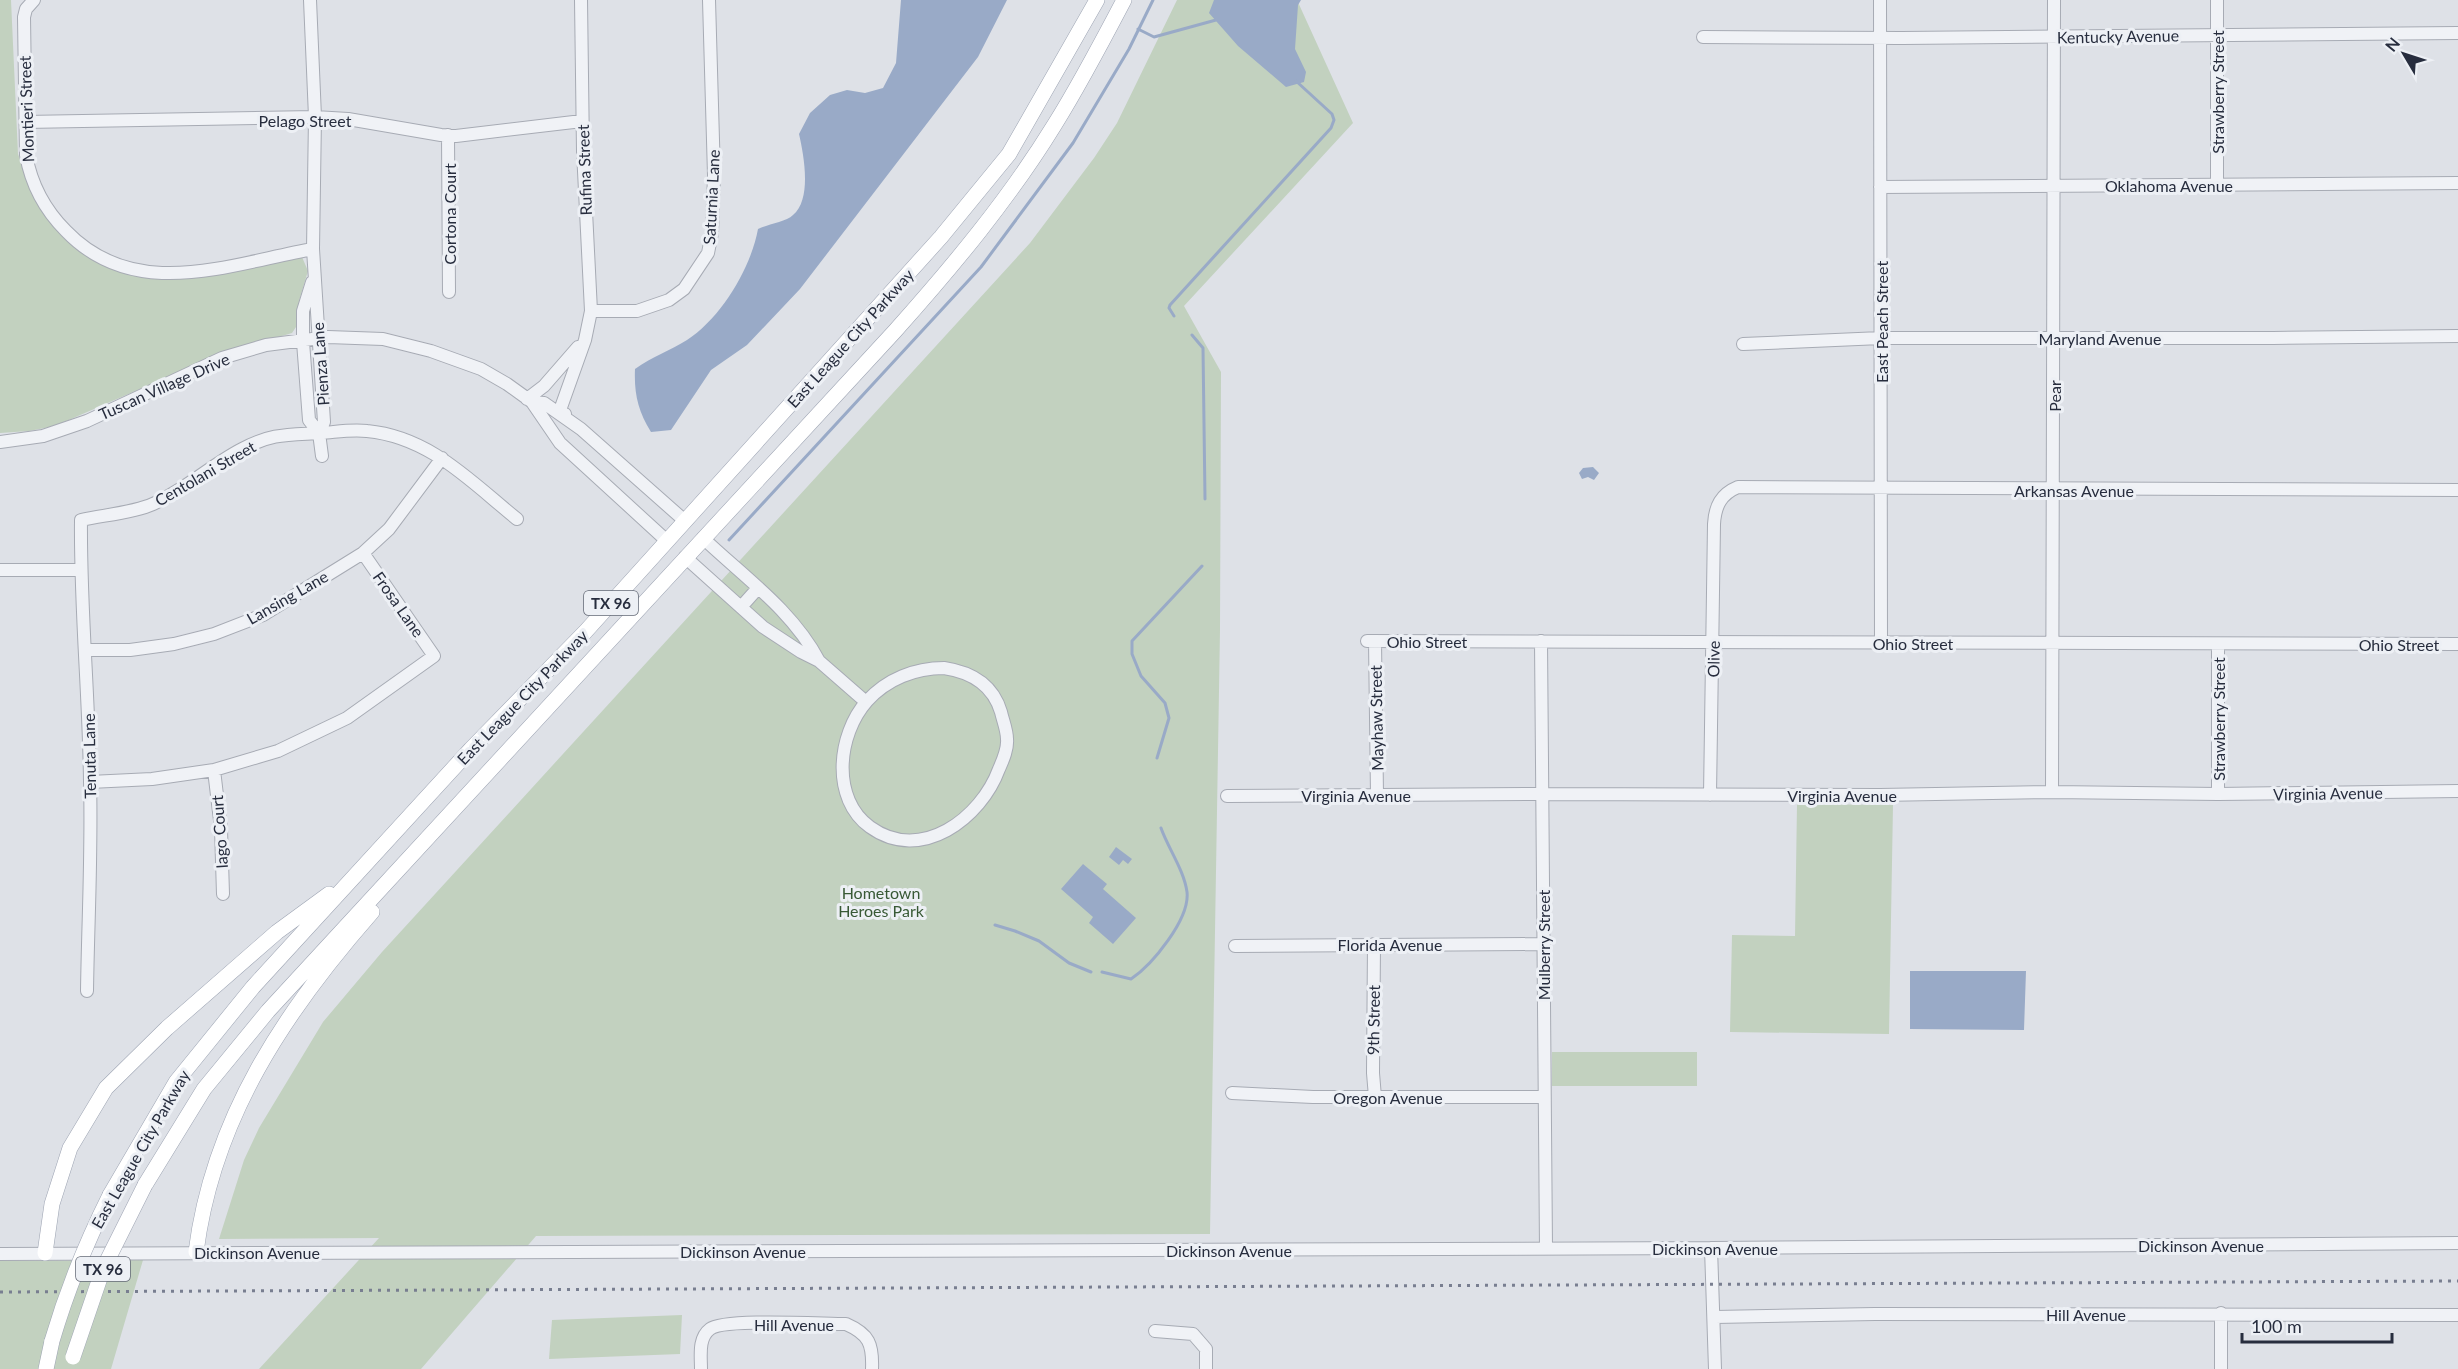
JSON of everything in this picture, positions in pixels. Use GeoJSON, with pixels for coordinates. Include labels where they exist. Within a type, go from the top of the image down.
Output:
{"type":"FeatureCollection","features":[{"type":"Feature","properties":{"kind":"main road","name":"East League City Parkway"},"geometry":{"type":"LineString","coordinates":[[46,1369],[51,1341],[82,1252],[110,1196],[176,1082],[253,987],[471,749],[586,630],[941,237],[1009,154],[1097,0]]}},
{"type":"Feature","properties":{"kind":"main road","name":"East League City Parkway"},"geometry":{"type":"LineString","coordinates":[[72,1363],[103,1269],[145,1185],[204,1089],[268,1011],[895,331],[980,231],[1054,126],[1124,0]]}},
{"type":"Feature","properties":{"kind":"main road"},"geometry":{"type":"LineString","coordinates":[[685,521],[703,538]]}},
{"type":"Feature","properties":{"kind":"main road"},"geometry":{"type":"LineString","coordinates":[[667,541],[685,557]]}},
{"type":"Feature","properties":{"kind":"main road"},"geometry":{"type":"LineString","coordinates":[[196,1252],[201,1216],[218,1153],[237,1106],[266,1053],[327,967],[368,917],[462,813],[503,754]]}},
{"type":"Feature","properties":{"kind":"main road"},"geometry":{"type":"LineString","coordinates":[[45,1253],[52,1204],[70,1148],[106,1088],[167,1028],[278,932],[360,870]]}},
{"type":"Feature","properties":{"kind":"street","name":"Pienza Lane"},"geometry":{"type":"LineString","coordinates":[[310,0],[315,117],[313,249],[324,422],[319,433],[309,420],[303,342],[303,311],[314,276]]}},
{"type":"Feature","properties":{"kind":"street","name":"Rufina Street"},"geometry":{"type":"LineString","coordinates":[[559,413],[585,340],[591,311],[582,121],[581,0]]}},
{"type":"Feature","properties":{"kind":"street","name":"Saturnia Lane"},"geometry":{"type":"LineString","coordinates":[[591,311],[637,311],[669,300],[684,289],[708,253],[712,233],[714,175],[709,0]]}},
{"type":"Feature","properties":{"kind":"street","name":"East Peach Street"},"geometry":{"type":"LineString","coordinates":[[1880,0],[1881,643]]}},
{"type":"Feature","properties":{"kind":"street","name":"Pear"},"geometry":{"type":"LineString","coordinates":[[2052,792],[2054,0]]}},
{"type":"Feature","properties":{"kind":"street","name":"Strawberry Street"},"geometry":{"type":"LineString","coordinates":[[2217,0],[2217,184]]}},
{"type":"Feature","properties":{"kind":"street","name":"Montieri Street"},"geometry":{"type":"LineString","coordinates":[[32,2],[24,17],[28,169],[41,198],[61,227],[72,238],[110,262],[143,272],[181,274],[313,249]]}},
{"type":"Feature","properties":{"kind":"street","name":"Kentucky Avenue"},"geometry":{"type":"LineString","coordinates":[[1703,37],[1880,38],[2458,33]]}},
{"type":"Feature","properties":{"kind":"street","name":"Pelago Street"},"geometry":{"type":"LineString","coordinates":[[25,122],[315,117],[348,119],[448,135],[582,121]]}},
{"type":"Feature","properties":{"kind":"street","name":"Cortona Court"},"geometry":{"type":"LineString","coordinates":[[448,135],[449,292]]}},
{"type":"Feature","properties":{"kind":"street","name":"Oklahoma Avenue"},"geometry":{"type":"LineString","coordinates":[[1880,188],[2458,183]]}},
{"type":"Feature","properties":{"kind":"street","name":"Maryland Avenue"},"geometry":{"type":"LineString","coordinates":[[1743,344],[1881,338],[2458,336]]}},
{"type":"Feature","properties":{"kind":"street","name":"Tuscan Village Drive"},"geometry":{"type":"LineString","coordinates":[[0,442],[43,436],[87,421],[222,358],[266,345],[328,338],[383,339],[431,351],[481,369],[530,400],[544,403],[581,429],[685,521]]}},
{"type":"Feature","properties":{"kind":"street"},"geometry":{"type":"LineString","coordinates":[[530,400],[585,340]]}},
{"type":"Feature","properties":{"kind":"street","name":"Tuscan Village Drive"},"geometry":{"type":"LineString","coordinates":[[530,400],[560,443],[667,541]]}},
{"type":"Feature","properties":{"kind":"street","name":"Centolani Street"},"geometry":{"type":"LineString","coordinates":[[81,520],[152,505],[212,470],[240,450],[260,441],[289,433],[364,430],[386,433],[419,444],[442,458],[517,519]]}},
{"type":"Feature","properties":{"kind":"street"},"geometry":{"type":"LineString","coordinates":[[319,433],[322,456]]}},
{"type":"Feature","properties":{"kind":"street","name":"Lansing Lane"},"geometry":{"type":"LineString","coordinates":[[86,650],[130,650],[174,644],[214,634],[263,615],[363,553],[389,529],[442,458]]}},
{"type":"Feature","properties":{"kind":"street","name":"Arkansas Avenue"},"geometry":{"type":"LineString","coordinates":[[1714,524],[1716,507],[1720,500],[1738,487],[2458,490]]}},
{"type":"Feature","properties":{"kind":"street","name":"Tenuta Lane"},"geometry":{"type":"LineString","coordinates":[[81,520],[90,782],[87,992]]}},
{"type":"Feature","properties":{"kind":"street","name":"Olive"},"geometry":{"type":"LineString","coordinates":[[1710,795],[1714,524]]}},
{"type":"Feature","properties":{"kind":"street"},"geometry":{"type":"LineString","coordinates":[[703,538],[793,621],[809,641],[819,661]]}},
{"type":"Feature","properties":{"kind":"street","name":"Frosa Lane"},"geometry":{"type":"LineString","coordinates":[[213,770],[278,751],[347,718],[434,656],[363,553]]}},
{"type":"Feature","properties":{"kind":"street"},"geometry":{"type":"LineString","coordinates":[[685,557],[777,638],[819,661],[866,702]]}},
{"type":"Feature","properties":{"kind":"street"},"geometry":{"type":"LineString","coordinates":[[0,570],[81,570]]}},
{"type":"Feature","properties":{"kind":"street"},"geometry":{"type":"LineString","coordinates":[[741,607],[758,588]]}},
{"type":"Feature","properties":{"kind":"street","name":"Ohio Street"},"geometry":{"type":"LineString","coordinates":[[1371,641],[2458,644]]}},
{"type":"Feature","properties":{"kind":"street","name":"Mayhaw Street"},"geometry":{"type":"LineString","coordinates":[[1371,641],[1377,795]]}},
{"type":"Feature","properties":{"kind":"street","name":"Mulberry Street"},"geometry":{"type":"LineString","coordinates":[[1541,642],[1546,1248]]}},
{"type":"Feature","properties":{"kind":"street","name":"Strawberry Street"},"geometry":{"type":"LineString","coordinates":[[2218,644],[2218,794]]}},
{"type":"Feature","properties":{"kind":"street"},"geometry":{"type":"LineString","coordinates":[[925,669],[953,669],[980,680],[999,706],[1007,739],[1005,754],[994,783],[975,810],[942,833],[910,842],[881,834],[863,821],[848,801],[842,765],[849,733],[866,702],[897,678],[925,669]]}},
{"type":"Feature","properties":{"kind":"street"},"geometry":{"type":"LineString","coordinates":[[90,782],[152,779],[213,770]]}},
{"type":"Feature","properties":{"kind":"street","name":"Iago Court"},"geometry":{"type":"LineString","coordinates":[[213,770],[221,829],[223,894]]}},
{"type":"Feature","properties":{"kind":"street","name":"Virginia Avenue"},"geometry":{"type":"LineString","coordinates":[[1227,796],[1880,795],[2052,792],[2218,794],[2458,791]]}},
{"type":"Feature","properties":{"kind":"street","name":"9th Street"},"geometry":{"type":"LineString","coordinates":[[1374,944],[1373,1073],[1375,1097]]}},
{"type":"Feature","properties":{"kind":"street","name":"Florida Avenue"},"geometry":{"type":"LineString","coordinates":[[1235,946],[1544,944]]}},
{"type":"Feature","properties":{"kind":"street","name":"Oregon Avenue"},"geometry":{"type":"LineString","coordinates":[[1232,1093],[1313,1097],[1544,1097]]}},
{"type":"Feature","properties":{"kind":"street","name":"Dickinson Avenue"},"geometry":{"type":"LineString","coordinates":[[0,1254],[2458,1243]]}},
{"type":"Feature","properties":{"kind":"street"},"geometry":{"type":"LineString","coordinates":[[1711,1248],[1715,1369]]}},
{"type":"Feature","properties":{"kind":"street"},"geometry":{"type":"LineString","coordinates":[[2221,1313],[2222,1369]]}},
{"type":"Feature","properties":{"kind":"street","name":"Hill Avenue"},"geometry":{"type":"LineString","coordinates":[[1715,1317],[2221,1313],[2458,1315]]}},
{"type":"Feature","properties":{"kind":"street","name":"Hill Avenue"},"geometry":{"type":"LineString","coordinates":[[701,1369],[701,1345],[704,1336],[711,1328],[733,1324],[846,1324],[860,1330],[870,1344],[872,1369]]}},
{"type":"Feature","properties":{"kind":"street"},"geometry":{"type":"LineString","coordinates":[[1155,1331],[1193,1334],[1206,1348],[1206,1369]]}},
{"type":"Feature","properties":{"kind":"green space"},"geometry":{"type":"Polygon","coordinates":[[[0,0],[11,0],[18,154],[31,189],[68,240],[137,275],[168,279],[200,276],[302,257],[308,271],[299,301],[296,327],[292,333],[218,355],[55,426],[0,433],[0,0]]]}},
{"type":"Feature","properties":{"kind":"green space","name":"Hometown Heroes Park"},"geometry":{"type":"Polygon","coordinates":[[[1177,0],[1297,0],[1353,123],[1184,306],[1221,372],[1220,630],[1210,1234],[536,1236],[421,1369],[259,1369],[379,1238],[219,1239],[244,1160],[259,1128],[323,1022],[382,952],[1030,243],[1094,158],[1117,123],[1177,0]]]}},
{"type":"Feature","properties":{"kind":"green space"},"geometry":{"type":"Polygon","coordinates":[[[1797,804],[1893,805],[1889,1034],[1730,1032],[1732,935],[1795,936],[1797,804]]]}},
{"type":"Feature","properties":{"kind":"green space"},"geometry":{"type":"Polygon","coordinates":[[[1552,1052],[1697,1052],[1697,1086],[1552,1086],[1552,1052]]]}},
{"type":"Feature","properties":{"kind":"green space"},"geometry":{"type":"Polygon","coordinates":[[[143,1260],[111,1369],[0,1369],[0,1261],[143,1260]]]}},
{"type":"Feature","properties":{"kind":"green space"},"geometry":{"type":"Polygon","coordinates":[[[682,1315],[680,1354],[549,1359],[552,1320],[682,1315]]]}},
{"type":"Feature","properties":{"kind":"water"},"geometry":{"type":"Polygon","coordinates":[[[901,0],[1007,0],[978,57],[800,289],[747,345],[711,370],[671,430],[651,432],[638,402],[635,369],[700,331],[733,291],[749,260],[758,229],[786,219],[799,208],[803,199],[805,177],[799,134],[810,113],[830,95],[847,90],[865,93],[883,88],[896,63],[901,0]]]}},
{"type":"Feature","properties":{"kind":"water"},"geometry":{"type":"Polygon","coordinates":[[[1214,0],[1301,0],[1298,5],[1295,49],[1306,72],[1304,82],[1286,87],[1238,46],[1209,13],[1214,0]]]}},
{"type":"Feature","properties":{"kind":"water"},"geometry":{"type":"Polygon","coordinates":[[[1593,467],[1599,473],[1594,480],[1588,477],[1582,479],[1579,473],[1583,468],[1593,467]]]}},
{"type":"Feature","properties":{"kind":"water"},"geometry":{"type":"Polygon","coordinates":[[[1116,847],[1132,859],[1128,864],[1123,860],[1119,865],[1109,857],[1116,847]]]}},
{"type":"Feature","properties":{"kind":"water"},"geometry":{"type":"Polygon","coordinates":[[[1083,864],[1107,884],[1103,889],[1136,918],[1113,944],[1089,923],[1093,917],[1061,889],[1083,864]]]}},
{"type":"Feature","properties":{"kind":"water"},"geometry":{"type":"Polygon","coordinates":[[[1910,971],[2026,971],[2024,1030],[1910,1029],[1910,971]]]}},
{"type":"Feature","properties":{"kind":"waterway"},"geometry":{"type":"LineString","coordinates":[[729,540],[981,267],[1073,143],[1129,49],[1153,0]]}},
{"type":"Feature","properties":{"kind":"waterway"},"geometry":{"type":"LineString","coordinates":[[1138,29],[1154,37],[1216,20]]}},
{"type":"Feature","properties":{"kind":"waterway"},"geometry":{"type":"LineString","coordinates":[[1174,316],[1169,308],[1170,305],[1331,128],[1334,120],[1332,114],[1296,81]]}},
{"type":"Feature","properties":{"kind":"waterway"},"geometry":{"type":"LineString","coordinates":[[1192,335],[1203,348],[1205,499]]}},
{"type":"Feature","properties":{"kind":"waterway"},"geometry":{"type":"LineString","coordinates":[[1157,758],[1169,718],[1165,703],[1141,676],[1132,654],[1132,641],[1202,566]]}},
{"type":"Feature","properties":{"kind":"waterway"},"geometry":{"type":"LineString","coordinates":[[1102,972],[1131,979],[1159,952],[1182,915],[1187,892],[1179,867],[1161,828]]}},
{"type":"Feature","properties":{"kind":"waterway"},"geometry":{"type":"LineString","coordinates":[[995,925],[1039,941],[1069,963],[1091,972]]}},
{"type":"Feature","properties":{"kind":"railway"},"geometry":{"type":"LineString","coordinates":[[0,1292],[2458,1281]]}}]}
